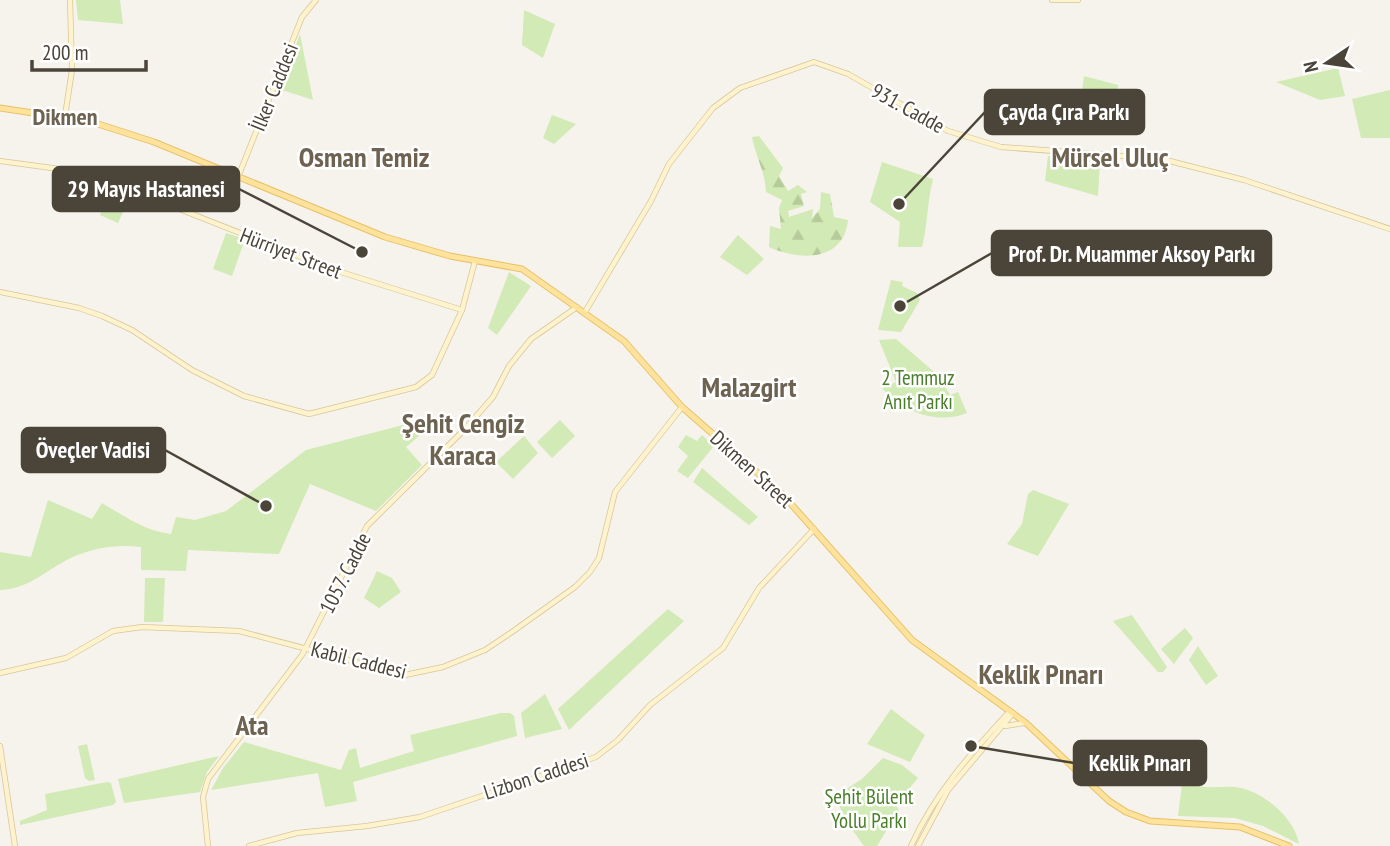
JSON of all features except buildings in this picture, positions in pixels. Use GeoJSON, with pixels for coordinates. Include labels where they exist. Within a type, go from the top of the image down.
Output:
{"type":"FeatureCollection","features":[{"type":"Feature","properties":{"kind":"main road"},"geometry":{"type":"LineString","coordinates":[[65,116],[72,70],[70,0]]}},
{"type":"Feature","properties":{"kind":"main road","name":"İlker Caddesi"},"geometry":{"type":"LineString","coordinates":[[238,177],[302,17],[316,0]]}},
{"type":"Feature","properties":{"kind":"main road"},"geometry":{"type":"LineString","coordinates":[[1052,0],[1078,0]]}},
{"type":"Feature","properties":{"kind":"main road","name":"931. Cadde"},"geometry":{"type":"LineString","coordinates":[[585,312],[651,201],[669,164],[713,107],[740,88],[814,62],[848,74],[948,131],[1001,147],[1162,159],[1244,180],[1390,229]]}},
{"type":"Feature","properties":{"kind":"main road","name":"Dikmen Street"},"geometry":{"type":"LineString","coordinates":[[0,108],[65,116],[132,134],[361,228],[415,246],[475,261],[517,267],[624,341],[682,407],[764,476],[912,640],[1026,723],[1109,801],[1126,813],[1150,821],[1248,828],[1289,846]]}},
{"type":"Feature","properties":{"kind":"main road","name":"Hürriyet Street"},"geometry":{"type":"LineString","coordinates":[[0,161],[79,173],[331,269],[462,310]]}},
{"type":"Feature","properties":{"kind":"main road"},"geometry":{"type":"LineString","coordinates":[[0,292],[79,308],[102,316],[138,333],[192,370],[244,396],[309,414],[425,382],[442,359],[462,310],[475,261]]}},
{"type":"Feature","properties":{"kind":"main road","name":"1057. Cadde"},"geometry":{"type":"LineString","coordinates":[[208,846],[204,797],[208,779],[306,648],[367,526],[464,430],[493,397],[509,366],[531,339],[577,307]]}},
{"type":"Feature","properties":{"kind":"main road","name":"Kabil Caddesi"},"geometry":{"type":"LineString","coordinates":[[0,673],[66,658],[102,635],[126,628],[239,631],[405,675],[443,667],[485,650],[575,587],[590,572],[599,558],[615,492],[682,407]]}},
{"type":"Feature","properties":{"kind":"main road","name":"Lizbon Caddesi"},"geometry":{"type":"LineString","coordinates":[[249,846],[296,833],[367,826],[420,817],[596,757],[618,740],[649,705],[703,667],[723,648],[759,588],[814,529]]}},
{"type":"Feature","properties":{"kind":"main road"},"geometry":{"type":"LineString","coordinates":[[918,846],[935,809],[967,762],[1001,728],[1012,712]]}},
{"type":"Feature","properties":{"kind":"main road"},"geometry":{"type":"LineString","coordinates":[[911,846],[926,813],[1012,712]]}},
{"type":"Feature","properties":{"kind":"main road"},"geometry":{"type":"LineString","coordinates":[[1001,728],[1013,723],[1026,723]]}},
{"type":"Feature","properties":{"kind":"main road"},"geometry":{"type":"LineString","coordinates":[[0,746],[15,846]]}},
{"type":"Feature","properties":{"kind":"green space"},"geometry":{"type":"Polygon","coordinates":[[[76,0],[120,0],[123,24],[78,20],[76,0]]]}},
{"type":"Feature","properties":{"kind":"green space"},"geometry":{"type":"Polygon","coordinates":[[[524,10],[555,24],[543,58],[522,45],[524,10]]]}},
{"type":"Feature","properties":{"kind":"green space"},"geometry":{"type":"Polygon","coordinates":[[[300,34],[313,100],[279,89],[300,34]]]}},
{"type":"Feature","properties":{"kind":"green space"},"geometry":{"type":"Polygon","coordinates":[[[1338,68],[1345,96],[1320,100],[1276,82],[1338,68]]]}},
{"type":"Feature","properties":{"kind":"green space"},"geometry":{"type":"Polygon","coordinates":[[[1084,76],[1118,85],[1115,108],[1080,105],[1084,76]]]}},
{"type":"Feature","properties":{"kind":"green space"},"geometry":{"type":"Polygon","coordinates":[[[1390,90],[1390,138],[1361,138],[1352,99],[1390,90]]]}},
{"type":"Feature","properties":{"kind":"green space"},"geometry":{"type":"Polygon","coordinates":[[[552,115],[576,124],[554,144],[543,138],[552,115]]]}},
{"type":"Feature","properties":{"kind":"green space"},"geometry":{"type":"Polygon","coordinates":[[[759,136],[783,168],[779,176],[788,191],[798,185],[807,192],[801,194],[804,206],[788,211],[789,217],[813,209],[812,218],[820,209],[821,192],[830,194],[834,217],[848,220],[845,234],[829,251],[806,256],[793,255],[769,247],[770,226],[781,229],[779,208],[782,200],[766,192],[752,137],[759,136]]]}},
{"type":"Feature","properties":{"kind":"green space"},"geometry":{"type":"Polygon","coordinates":[[[1048,156],[1100,161],[1098,196],[1045,181],[1048,156]]]}},
{"type":"Feature","properties":{"kind":"green space"},"geometry":{"type":"Polygon","coordinates":[[[882,162],[933,179],[922,247],[898,247],[900,222],[870,202],[882,162]]]}},
{"type":"Feature","properties":{"kind":"green space"},"geometry":{"type":"Polygon","coordinates":[[[110,193],[128,201],[118,223],[100,215],[110,193]]]}},
{"type":"Feature","properties":{"kind":"green space"},"geometry":{"type":"Polygon","coordinates":[[[226,233],[245,239],[232,276],[213,269],[226,233]]]}},
{"type":"Feature","properties":{"kind":"green space"},"geometry":{"type":"Polygon","coordinates":[[[738,235],[764,259],[747,275],[720,257],[738,235]]]}},
{"type":"Feature","properties":{"kind":"green space"},"geometry":{"type":"Polygon","coordinates":[[[509,272],[531,286],[497,335],[488,328],[509,272]]]}},
{"type":"Feature","properties":{"kind":"green space"},"geometry":{"type":"Polygon","coordinates":[[[891,280],[903,282],[902,286],[917,293],[920,300],[901,332],[878,330],[891,280]]]}},
{"type":"Feature","properties":{"kind":"green space","name":"2 Temmuz Anıt Parkı"},"geometry":{"type":"Polygon","coordinates":[[[896,339],[940,377],[950,395],[958,392],[967,413],[944,418],[921,414],[900,404],[882,388],[896,382],[879,340],[896,339]]]}},
{"type":"Feature","properties":{"kind":"green space"},"geometry":{"type":"Polygon","coordinates":[[[434,417],[437,421],[406,447],[422,465],[376,511],[310,484],[279,554],[188,550],[186,571],[141,570],[141,547],[108,547],[75,556],[21,586],[0,590],[0,552],[31,557],[48,500],[92,519],[102,503],[144,526],[171,534],[176,517],[195,520],[226,511],[306,450],[434,417]]]}},
{"type":"Feature","properties":{"kind":"green space"},"geometry":{"type":"Polygon","coordinates":[[[560,420],[575,436],[552,458],[537,442],[560,420]]]}},
{"type":"Feature","properties":{"kind":"green space"},"geometry":{"type":"Polygon","coordinates":[[[686,435],[697,441],[702,435],[714,446],[688,478],[677,471],[688,456],[678,447],[686,435]]]}},
{"type":"Feature","properties":{"kind":"green space"},"geometry":{"type":"Polygon","coordinates":[[[524,436],[538,453],[513,479],[496,462],[524,436]]]}},
{"type":"Feature","properties":{"kind":"green space"},"geometry":{"type":"Polygon","coordinates":[[[702,468],[758,517],[749,525],[693,482],[702,468]]]}},
{"type":"Feature","properties":{"kind":"green space"},"geometry":{"type":"Polygon","coordinates":[[[1033,490],[1069,504],[1038,556],[1007,544],[1022,524],[1028,494],[1033,490]]]}},
{"type":"Feature","properties":{"kind":"green space"},"geometry":{"type":"Polygon","coordinates":[[[377,571],[392,578],[401,592],[379,608],[364,598],[377,571]]]}},
{"type":"Feature","properties":{"kind":"green space"},"geometry":{"type":"Polygon","coordinates":[[[145,578],[165,578],[163,622],[144,622],[145,578]]]}},
{"type":"Feature","properties":{"kind":"green space"},"geometry":{"type":"Polygon","coordinates":[[[668,609],[684,621],[569,730],[558,709],[668,609]]]}},
{"type":"Feature","properties":{"kind":"green space"},"geometry":{"type":"Polygon","coordinates":[[[1132,615],[1167,667],[1163,672],[1158,672],[1113,621],[1132,615]]]}},
{"type":"Feature","properties":{"kind":"green space"},"geometry":{"type":"Polygon","coordinates":[[[1185,628],[1193,638],[1174,664],[1161,649],[1185,628]]]}},
{"type":"Feature","properties":{"kind":"green space"},"geometry":{"type":"Polygon","coordinates":[[[1198,646],[1218,676],[1206,685],[1189,660],[1198,646]]]}},
{"type":"Feature","properties":{"kind":"green space"},"geometry":{"type":"Polygon","coordinates":[[[545,694],[562,729],[525,738],[521,713],[545,694]]]}},
{"type":"Feature","properties":{"kind":"green space"},"geometry":{"type":"Polygon","coordinates":[[[891,709],[925,735],[910,762],[867,744],[891,709]]]}},
{"type":"Feature","properties":{"kind":"green space"},"geometry":{"type":"Polygon","coordinates":[[[501,713],[514,716],[517,736],[353,782],[357,801],[325,807],[318,773],[211,790],[223,768],[244,742],[341,770],[349,750],[356,748],[360,768],[414,751],[410,735],[501,713]]]}},
{"type":"Feature","properties":{"kind":"green space"},"geometry":{"type":"Polygon","coordinates":[[[87,744],[95,780],[89,781],[85,778],[78,746],[87,744]]]}},
{"type":"Feature","properties":{"kind":"green space"},"geometry":{"type":"Polygon","coordinates":[[[219,756],[207,772],[200,792],[124,803],[118,779],[219,756]]]}},
{"type":"Feature","properties":{"kind":"green space","name":"Şehit Bülent Yollu Parkı"},"geometry":{"type":"Polygon","coordinates":[[[883,758],[902,765],[918,778],[895,805],[899,810],[877,846],[864,846],[846,821],[835,796],[862,779],[883,758]]]}},
{"type":"Feature","properties":{"kind":"green space"},"geometry":{"type":"Polygon","coordinates":[[[1183,776],[1204,787],[1241,788],[1260,796],[1285,817],[1299,844],[1263,826],[1235,818],[1178,816],[1183,776]]]}},
{"type":"Feature","properties":{"kind":"green space"},"geometry":{"type":"Polygon","coordinates":[[[111,783],[116,802],[113,805],[20,825],[20,821],[47,810],[45,794],[111,783]]]}},
{"type":"Feature","properties":{"kind":"place","name":"Çayda Çıra Parkı"},"geometry":{"type":"Point","coordinates":[899,204]}},
{"type":"Feature","properties":{"kind":"place","name":"29 Mayıs Hastanesi"},"geometry":{"type":"Point","coordinates":[362,252]}},
{"type":"Feature","properties":{"kind":"place","name":"Prof. Dr. Muammer Aksoy Parkı"},"geometry":{"type":"Point","coordinates":[900,306]}},
{"type":"Feature","properties":{"kind":"place","name":"Öveçler Vadisi"},"geometry":{"type":"Point","coordinates":[266,506]}},
{"type":"Feature","properties":{"kind":"place","name":"Keklik Pınarı"},"geometry":{"type":"Point","coordinates":[971,746]}},
{"type":"Feature","properties":{"kind":"district","name":"Dikmen"},"geometry":{"type":"Point","coordinates":[65,116]}},
{"type":"Feature","properties":{"kind":"district","name":"Osman Temiz"},"geometry":{"type":"Point","coordinates":[364,156]}},
{"type":"Feature","properties":{"kind":"district","name":"Mürsel Uluç"},"geometry":{"type":"Point","coordinates":[1110,156]}},
{"type":"Feature","properties":{"kind":"district","name":"Malazgirt"},"geometry":{"type":"Point","coordinates":[749,386]}},
{"type":"Feature","properties":{"kind":"district","name":"Şehit Cengiz Karaca"},"geometry":{"type":"Point","coordinates":[463,438]}},
{"type":"Feature","properties":{"kind":"district","name":"Keklik Pınarı"},"geometry":{"type":"Point","coordinates":[1041,673]}},
{"type":"Feature","properties":{"kind":"district","name":"Ata"},"geometry":{"type":"Point","coordinates":[252,724]}}]}
